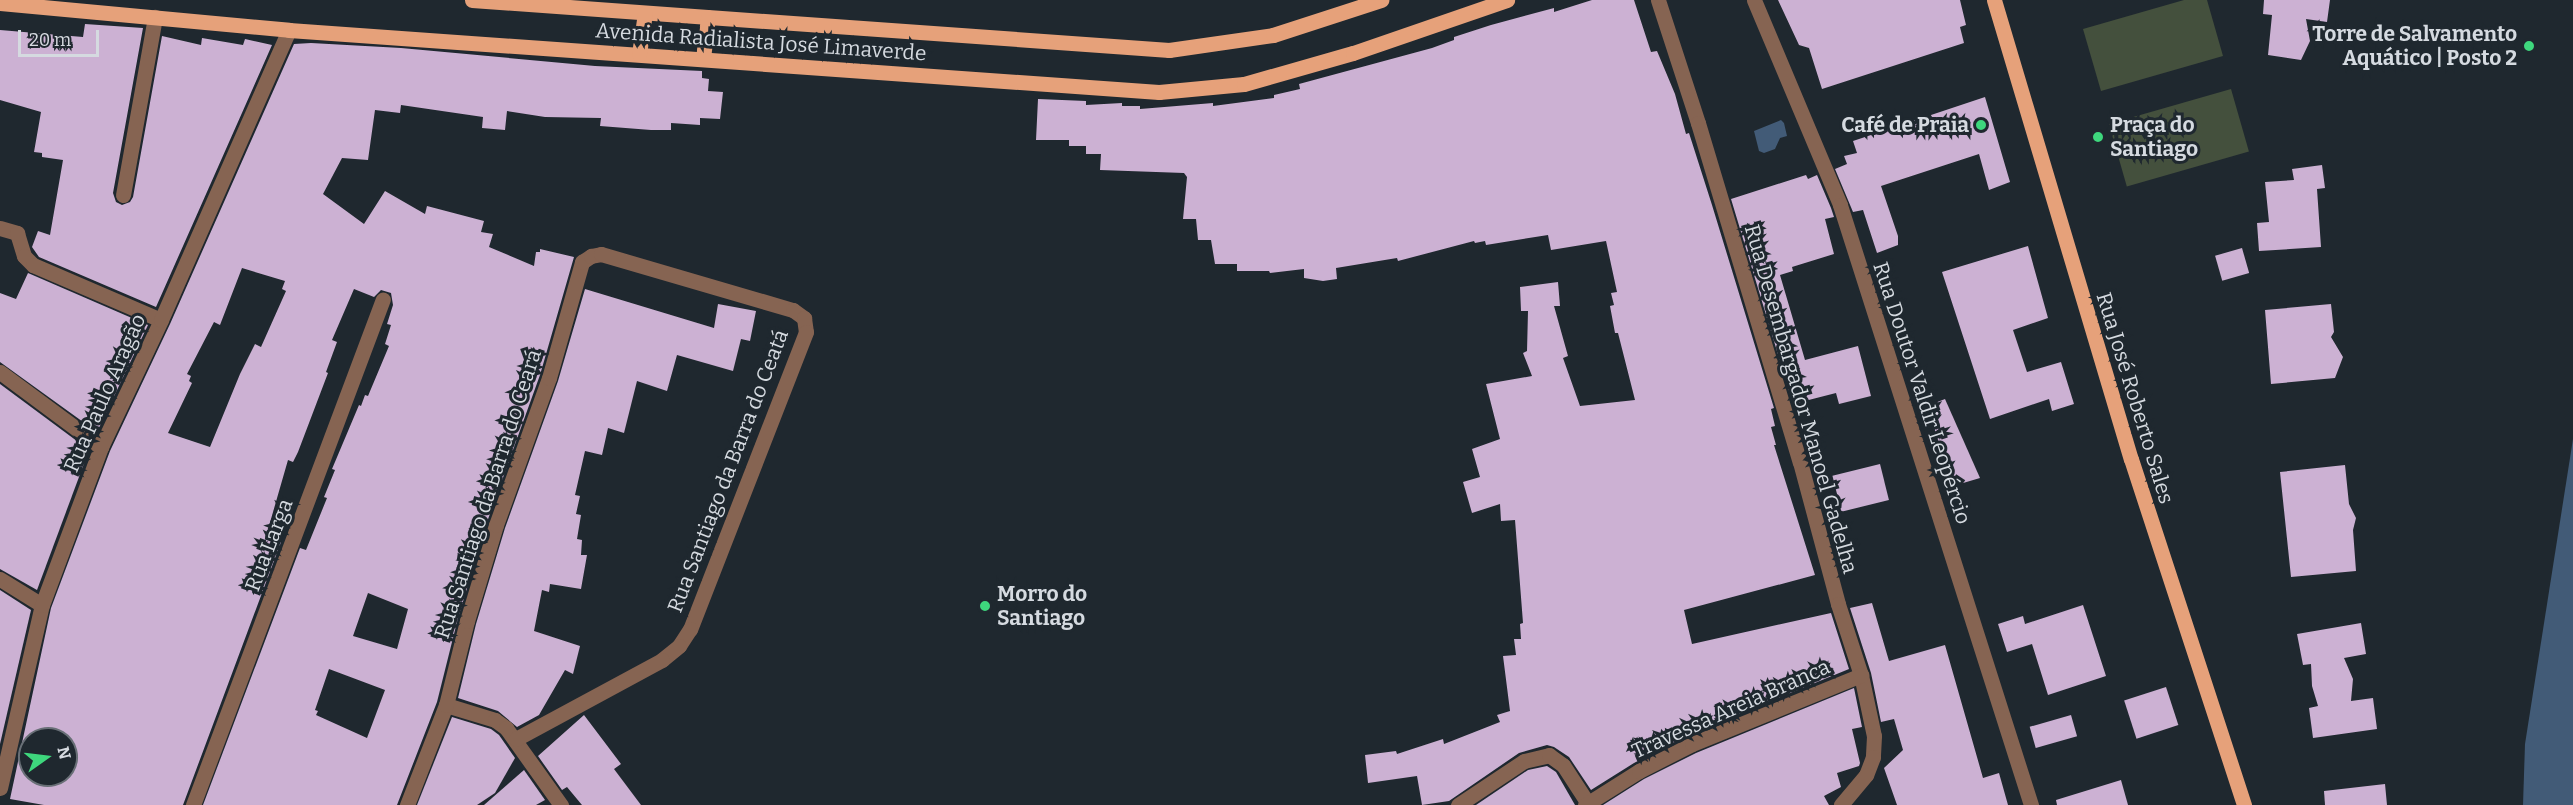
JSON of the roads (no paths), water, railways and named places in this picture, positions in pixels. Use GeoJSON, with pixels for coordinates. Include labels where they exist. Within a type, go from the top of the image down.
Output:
{"type":"FeatureCollection","features":[{"type":"Feature","properties":{"kind":"main road","name":"Avenida Radialista José Limaverde"},"geometry":{"type":"LineString","coordinates":[[472,0],[1169,50],[1273,34],[1381,0]]}},
{"type":"Feature","properties":{"kind":"main road","name":"Avenida Radialista José Limaverde"},"geometry":{"type":"LineString","coordinates":[[0,3],[289,30],[1159,92],[1244,84],[1353,53],[1507,0]]}},
{"type":"Feature","properties":{"kind":"main road","name":"Rua José Roberto Sales"},"geometry":{"type":"LineString","coordinates":[[1994,0],[2131,459],[2244,805]]}},
{"type":"Feature","properties":{"kind":"main road"},"geometry":{"type":"LineString","coordinates":[[639,54],[645,13]]}},
{"type":"Feature","properties":{"kind":"main road"},"geometry":{"type":"LineString","coordinates":[[703,58],[708,17]]}},
{"type":"Feature","properties":{"kind":"street","name":"Rua Desembargador Manoel Gadelha"},"geometry":{"type":"LineString","coordinates":[[1658,0],[1698,123],[1800,462],[1838,604],[1861,675],[1874,736],[1873,757],[1866,776],[1841,805]]}},
{"type":"Feature","properties":{"kind":"street","name":"Rua Doutor Valdir Leopércio"},"geometry":{"type":"LineString","coordinates":[[1754,0],[1840,205],[2031,805]]}},
{"type":"Feature","properties":{"kind":"street"},"geometry":{"type":"LineString","coordinates":[[123,195],[155,16]]}},
{"type":"Feature","properties":{"kind":"street","name":"Rua Paulo Aragão"},"geometry":{"type":"LineString","coordinates":[[0,788],[42,605],[100,447],[161,320],[289,30]]}},
{"type":"Feature","properties":{"kind":"street"},"geometry":{"type":"LineString","coordinates":[[0,228],[17,233],[24,256],[33,265],[161,320]]}},
{"type":"Feature","properties":{"kind":"street","name":"Rua Santiago da Barra do Ceatá"},"geometry":{"type":"LineString","coordinates":[[516,740],[662,660],[679,646],[690,629],[806,332],[804,318],[793,310],[601,254],[591,256],[582,262]]}},
{"type":"Feature","properties":{"kind":"street","name":"Rua Santiago da Barra do Ceará"},"geometry":{"type":"LineString","coordinates":[[407,805],[446,705],[493,536],[549,378],[582,262]]}},
{"type":"Feature","properties":{"kind":"street","name":"Rua Larga"},"geometry":{"type":"LineString","coordinates":[[194,805],[383,299]]}},
{"type":"Feature","properties":{"kind":"street"},"geometry":{"type":"LineString","coordinates":[[0,372],[100,447]]}},
{"type":"Feature","properties":{"kind":"street"},"geometry":{"type":"LineString","coordinates":[[0,579],[42,605]]}},
{"type":"Feature","properties":{"kind":"street","name":"Travessa Areia Branca"},"geometry":{"type":"LineString","coordinates":[[1586,803],[1692,744],[1861,675]]}},
{"type":"Feature","properties":{"kind":"street"},"geometry":{"type":"LineString","coordinates":[[446,705],[495,720],[516,740],[561,805]]}},
{"type":"Feature","properties":{"kind":"street"},"geometry":{"type":"LineString","coordinates":[[1458,805],[1524,761],[1549,755],[1556,758],[1586,803]]}},
{"type":"Feature","properties":{"kind":"water"},"geometry":{"type":"Polygon","coordinates":[[[1781,120],[1787,136],[1780,138],[1775,149],[1764,153],[1759,151],[1754,131],[1781,120]]]}},
{"type":"Feature","properties":{"kind":"water"},"geometry":{"type":"Polygon","coordinates":[[[2573,439],[2573,805],[2523,805],[2525,744],[2573,439]]]}},
{"type":"Feature","properties":{"kind":"place","name":"Torre de Salvamento Aquático | Posto 2"},"geometry":{"type":"Point","coordinates":[2529,46]}},
{"type":"Feature","properties":{"kind":"place","name":"Café de Praia"},"geometry":{"type":"Point","coordinates":[1981,125]}},
{"type":"Feature","properties":{"kind":"place","name":"Praça do Santiago"},"geometry":{"type":"Point","coordinates":[2098,137]}},
{"type":"Feature","properties":{"kind":"place","name":"Morro do Santiago"},"geometry":{"type":"Point","coordinates":[985,606]}}]}
